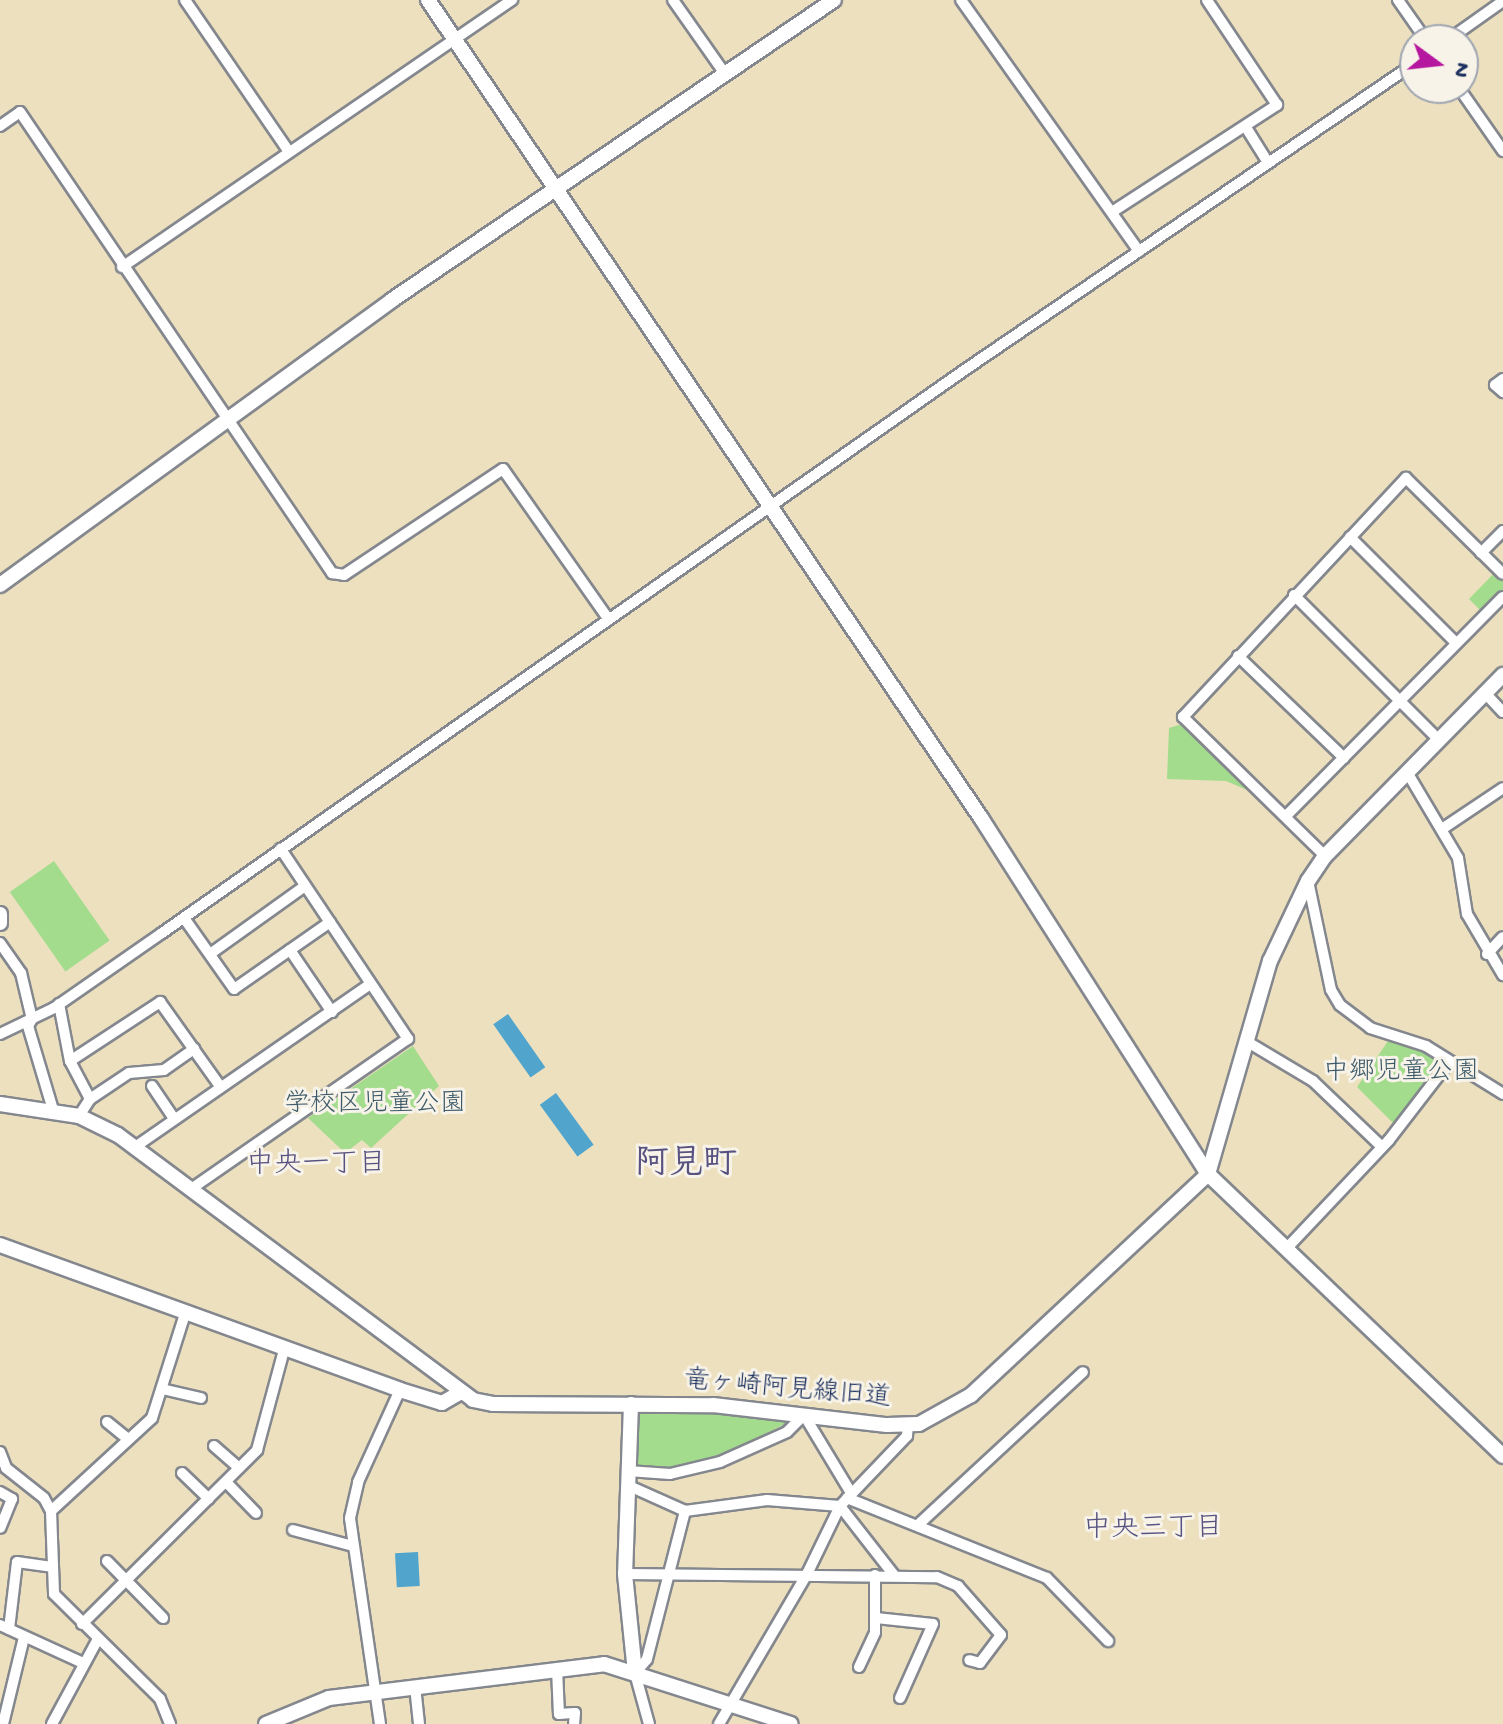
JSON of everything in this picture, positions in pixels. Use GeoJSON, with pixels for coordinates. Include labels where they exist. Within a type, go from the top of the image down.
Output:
{"type":"FeatureCollection","features":[{"type":"Feature","properties":{"kind":"street"},"geometry":{"type":"LineString","coordinates":[[185,0],[289,152]]}},
{"type":"Feature","properties":{"kind":"street"},"geometry":{"type":"LineString","coordinates":[[428,0],[1083,972],[1208,1174],[1503,1456]]}},
{"type":"Feature","properties":{"kind":"street"},"geometry":{"type":"LineString","coordinates":[[122,267],[512,0]]}},
{"type":"Feature","properties":{"kind":"street"},"geometry":{"type":"LineString","coordinates":[[673,0],[725,74]]}},
{"type":"Feature","properties":{"kind":"street"},"geometry":{"type":"LineString","coordinates":[[0,585],[226,417],[834,0]]}},
{"type":"Feature","properties":{"kind":"street"},"geometry":{"type":"LineString","coordinates":[[961,0],[1139,251]]}},
{"type":"Feature","properties":{"kind":"street"},"geometry":{"type":"LineString","coordinates":[[1112,212],[1247,129],[1277,105],[1207,0]]}},
{"type":"Feature","properties":{"kind":"street"},"geometry":{"type":"LineString","coordinates":[[1398,0],[1415,24]]}},
{"type":"Feature","properties":{"kind":"street"},"geometry":{"type":"LineString","coordinates":[[1471,24],[1503,1]]}},
{"type":"Feature","properties":{"kind":"street"},"geometry":{"type":"LineString","coordinates":[[0,1034],[59,1004],[1139,251],[1399,74]]}},
{"type":"Feature","properties":{"kind":"street"},"geometry":{"type":"LineString","coordinates":[[1470,104],[1503,151]]}},
{"type":"Feature","properties":{"kind":"street"},"geometry":{"type":"LineString","coordinates":[[0,126],[20,112],[122,267],[336,576],[503,469],[609,620]]}},
{"type":"Feature","properties":{"kind":"street"},"geometry":{"type":"LineString","coordinates":[[1247,129],[1268,163]]}},
{"type":"Feature","properties":{"kind":"street"},"geometry":{"type":"LineString","coordinates":[[1503,379],[1495,385],[1503,392]]}},
{"type":"Feature","properties":{"kind":"street"},"geometry":{"type":"LineString","coordinates":[[1325,856],[1183,717],[1406,478],[1503,574]]}},
{"type":"Feature","properties":{"kind":"street"},"geometry":{"type":"LineString","coordinates":[[1481,553],[1503,531]]}},
{"type":"Feature","properties":{"kind":"street"},"geometry":{"type":"LineString","coordinates":[[1350,537],[1456,643]]}},
{"type":"Feature","properties":{"kind":"street"},"geometry":{"type":"LineString","coordinates":[[1294,595],[1439,740]]}},
{"type":"Feature","properties":{"kind":"street"},"geometry":{"type":"LineString","coordinates":[[1286,816],[1503,597]]}},
{"type":"Feature","properties":{"kind":"street"},"geometry":{"type":"LineString","coordinates":[[1238,656],[1344,758]]}},
{"type":"Feature","properties":{"kind":"street"},"geometry":{"type":"LineString","coordinates":[[1208,1174],[1279,936],[1308,881],[1325,856],[1503,675]]}},
{"type":"Feature","properties":{"kind":"street"},"geometry":{"type":"LineString","coordinates":[[1485,693],[1503,712]]}},
{"type":"Feature","properties":{"kind":"street"},"geometry":{"type":"LineString","coordinates":[[1407,772],[1458,858],[1467,914],[1487,954],[1503,975]]}},
{"type":"Feature","properties":{"kind":"street"},"geometry":{"type":"LineString","coordinates":[[1442,829],[1503,788]]}},
{"type":"Feature","properties":{"kind":"street"},"geometry":{"type":"LineString","coordinates":[[191,1189],[408,1039],[281,849]]}},
{"type":"Feature","properties":{"kind":"street"},"geometry":{"type":"LineString","coordinates":[[1308,881],[1331,990],[1340,1005],[1370,1028],[1426,1046],[1503,1094]]}},
{"type":"Feature","properties":{"kind":"street"},"geometry":{"type":"LineString","coordinates":[[210,954],[305,886]]}},
{"type":"Feature","properties":{"kind":"street"},"geometry":{"type":"LineString","coordinates":[[0,914],[0,923]]}},
{"type":"Feature","properties":{"kind":"street"},"geometry":{"type":"LineString","coordinates":[[184,918],[234,989],[330,922]]}},
{"type":"Feature","properties":{"kind":"street"},"geometry":{"type":"LineString","coordinates":[[1487,954],[1503,937]]}},
{"type":"Feature","properties":{"kind":"street"},"geometry":{"type":"LineString","coordinates":[[0,943],[21,973],[32,1019],[28,1026],[53,1110]]}},
{"type":"Feature","properties":{"kind":"street"},"geometry":{"type":"LineString","coordinates":[[290,950],[332,1012]]}},
{"type":"Feature","properties":{"kind":"street"},"geometry":{"type":"LineString","coordinates":[[135,1147],[370,984]]}},
{"type":"Feature","properties":{"kind":"street"},"geometry":{"type":"LineString","coordinates":[[70,1061],[160,1002],[220,1086]]}},
{"type":"Feature","properties":{"kind":"street"},"geometry":{"type":"LineString","coordinates":[[59,1004],[70,1061],[90,1099]]}},
{"type":"Feature","properties":{"kind":"street"},"geometry":{"type":"LineString","coordinates":[[1246,1041],[1313,1081],[1382,1147]]}},
{"type":"Feature","properties":{"kind":"street"},"geometry":{"type":"LineString","coordinates":[[79,1116],[90,1099],[129,1073],[164,1070],[194,1049]]}},
{"type":"Feature","properties":{"kind":"street"},"geometry":{"type":"LineString","coordinates":[[1286,1249],[1382,1147],[1449,1062]]}},
{"type":"Feature","properties":{"kind":"street"},"geometry":{"type":"LineString","coordinates":[[152,1086],[174,1119]]}},
{"type":"Feature","properties":{"kind":"street","name":"竜ヶ崎阿見線旧道"},"geometry":{"type":"LineString","coordinates":[[0,1104],[79,1116],[135,1147],[459,1393],[493,1404],[713,1405],[908,1425],[930,1420],[971,1395],[1208,1174]]}},
{"type":"Feature","properties":{"kind":"street"},"geometry":{"type":"LineString","coordinates":[[0,1245],[400,1390],[442,1403],[451,1403],[459,1393]]}},
{"type":"Feature","properties":{"kind":"street"},"geometry":{"type":"LineString","coordinates":[[51,1511],[152,1418],[185,1314]]}},
{"type":"Feature","properties":{"kind":"street"},"geometry":{"type":"LineString","coordinates":[[82,1624],[257,1450],[284,1350]]}},
{"type":"Feature","properties":{"kind":"street"},"geometry":{"type":"LineString","coordinates":[[920,1523],[1083,1372]]}},
{"type":"Feature","properties":{"kind":"street"},"geometry":{"type":"LineString","coordinates":[[162,1389],[201,1398]]}},
{"type":"Feature","properties":{"kind":"street"},"geometry":{"type":"LineString","coordinates":[[380,1724],[350,1518],[358,1482],[400,1390]]}},
{"type":"Feature","properties":{"kind":"street"},"geometry":{"type":"LineString","coordinates":[[631,1404],[625,1574],[635,1673],[649,1724]]}},
{"type":"Feature","properties":{"kind":"street"},"geometry":{"type":"LineString","coordinates":[[628,1478],[670,1474],[720,1462],[787,1432],[804,1415],[846,1499],[894,1575]]}},
{"type":"Feature","properties":{"kind":"street"},"geometry":{"type":"LineString","coordinates":[[107,1422],[128,1439]]}},
{"type":"Feature","properties":{"kind":"street"},"geometry":{"type":"LineString","coordinates":[[719,1724],[807,1574],[846,1499],[907,1436],[908,1425]]}},
{"type":"Feature","properties":{"kind":"street"},"geometry":{"type":"LineString","coordinates":[[214,1446],[239,1468]]}},
{"type":"Feature","properties":{"kind":"street"},"geometry":{"type":"LineString","coordinates":[[0,1452],[6,1468],[44,1498],[51,1511],[54,1594],[160,1699],[170,1724]]}},
{"type":"Feature","properties":{"kind":"street"},"geometry":{"type":"LineString","coordinates":[[182,1473],[209,1499]]}},
{"type":"Feature","properties":{"kind":"street"},"geometry":{"type":"LineString","coordinates":[[628,1478],[685,1511],[767,1500],[846,1499],[920,1523],[1047,1578],[1108,1641]]}},
{"type":"Feature","properties":{"kind":"street"},"geometry":{"type":"LineString","coordinates":[[226,1482],[256,1513]]}},
{"type":"Feature","properties":{"kind":"street"},"geometry":{"type":"LineString","coordinates":[[0,1492],[12,1499],[0,1528]]}},
{"type":"Feature","properties":{"kind":"street"},"geometry":{"type":"LineString","coordinates":[[635,1673],[647,1659],[685,1511]]}},
{"type":"Feature","properties":{"kind":"street"},"geometry":{"type":"LineString","coordinates":[[293,1530],[353,1546]]}},
{"type":"Feature","properties":{"kind":"street"},"geometry":{"type":"LineString","coordinates":[[107,1561],[163,1618]]}},
{"type":"Feature","properties":{"kind":"street"},"geometry":{"type":"LineString","coordinates":[[52,1567],[17,1562],[4,1627],[83,1663]]}},
{"type":"Feature","properties":{"kind":"street"},"geometry":{"type":"LineString","coordinates":[[625,1574],[669,1572],[937,1577],[969,1596],[1001,1635],[980,1663],[969,1660]]}},
{"type":"Feature","properties":{"kind":"street"},"geometry":{"type":"LineString","coordinates":[[859,1667],[875,1632],[875,1575]]}},
{"type":"Feature","properties":{"kind":"street"},"geometry":{"type":"LineString","coordinates":[[876,1618],[933,1624],[900,1698]]}},
{"type":"Feature","properties":{"kind":"street"},"geometry":{"type":"LineString","coordinates":[[3,1724],[24,1637]]}},
{"type":"Feature","properties":{"kind":"street"},"geometry":{"type":"LineString","coordinates":[[52,1724],[98,1639]]}},
{"type":"Feature","properties":{"kind":"street"},"geometry":{"type":"LineString","coordinates":[[266,1724],[329,1698],[604,1664],[791,1724]]}},
{"type":"Feature","properties":{"kind":"street"},"geometry":{"type":"LineString","coordinates":[[557,1669],[559,1714],[575,1713],[574,1724]]}},
{"type":"Feature","properties":{"kind":"street"},"geometry":{"type":"LineString","coordinates":[[415,1686],[419,1724]]}},
{"type":"Feature","properties":{"kind":"green space"},"geometry":{"type":"Polygon","coordinates":[[[1498,569],[1503,574],[1503,597],[1485,615],[1469,599],[1498,569]]]}},
{"type":"Feature","properties":{"kind":"green space"},"geometry":{"type":"Polygon","coordinates":[[[1183,718],[1254,793],[1226,781],[1167,779],[1169,728],[1182,724],[1183,718]]]}},
{"type":"Feature","properties":{"kind":"green space"},"geometry":{"type":"Polygon","coordinates":[[[54,861],[110,940],[65,971],[10,892],[54,861]]]}},
{"type":"Feature","properties":{"kind":"green space","name":"中郷児童公園"},"geometry":{"type":"Polygon","coordinates":[[[1392,1035],[1449,1062],[1398,1128],[1357,1087],[1392,1035]]]}},
{"type":"Feature","properties":{"kind":"green space","name":"学校区児童公園"},"geometry":{"type":"Polygon","coordinates":[[[413,1046],[439,1086],[371,1148],[362,1140],[345,1153],[308,1118],[413,1046]]]}},
{"type":"Feature","properties":{"kind":"green space"},"geometry":{"type":"Polygon","coordinates":[[[635,1407],[722,1411],[795,1419],[705,1464],[658,1470],[632,1467],[635,1407]]]}},
{"type":"Feature","properties":{"kind":"water"},"geometry":{"type":"Polygon","coordinates":[[[508,1014],[545,1067],[531,1078],[493,1024],[508,1014]]]}},
{"type":"Feature","properties":{"kind":"water"},"geometry":{"type":"Polygon","coordinates":[[[556,1093],[594,1145],[577,1157],[540,1105],[556,1093]]]}},
{"type":"Feature","properties":{"kind":"water"},"geometry":{"type":"Polygon","coordinates":[[[418,1552],[420,1586],[397,1587],[395,1553],[418,1552]]]}},
{"type":"Feature","properties":{"kind":"district","name":"中央一丁目"},"geometry":{"type":"Point","coordinates":[316,1166]}},
{"type":"Feature","properties":{"kind":"district","name":"阿見町"},"geometry":{"type":"Point","coordinates":[686,1167]}},
{"type":"Feature","properties":{"kind":"district","name":"中央三丁目"},"geometry":{"type":"Point","coordinates":[1153,1530]}}]}
